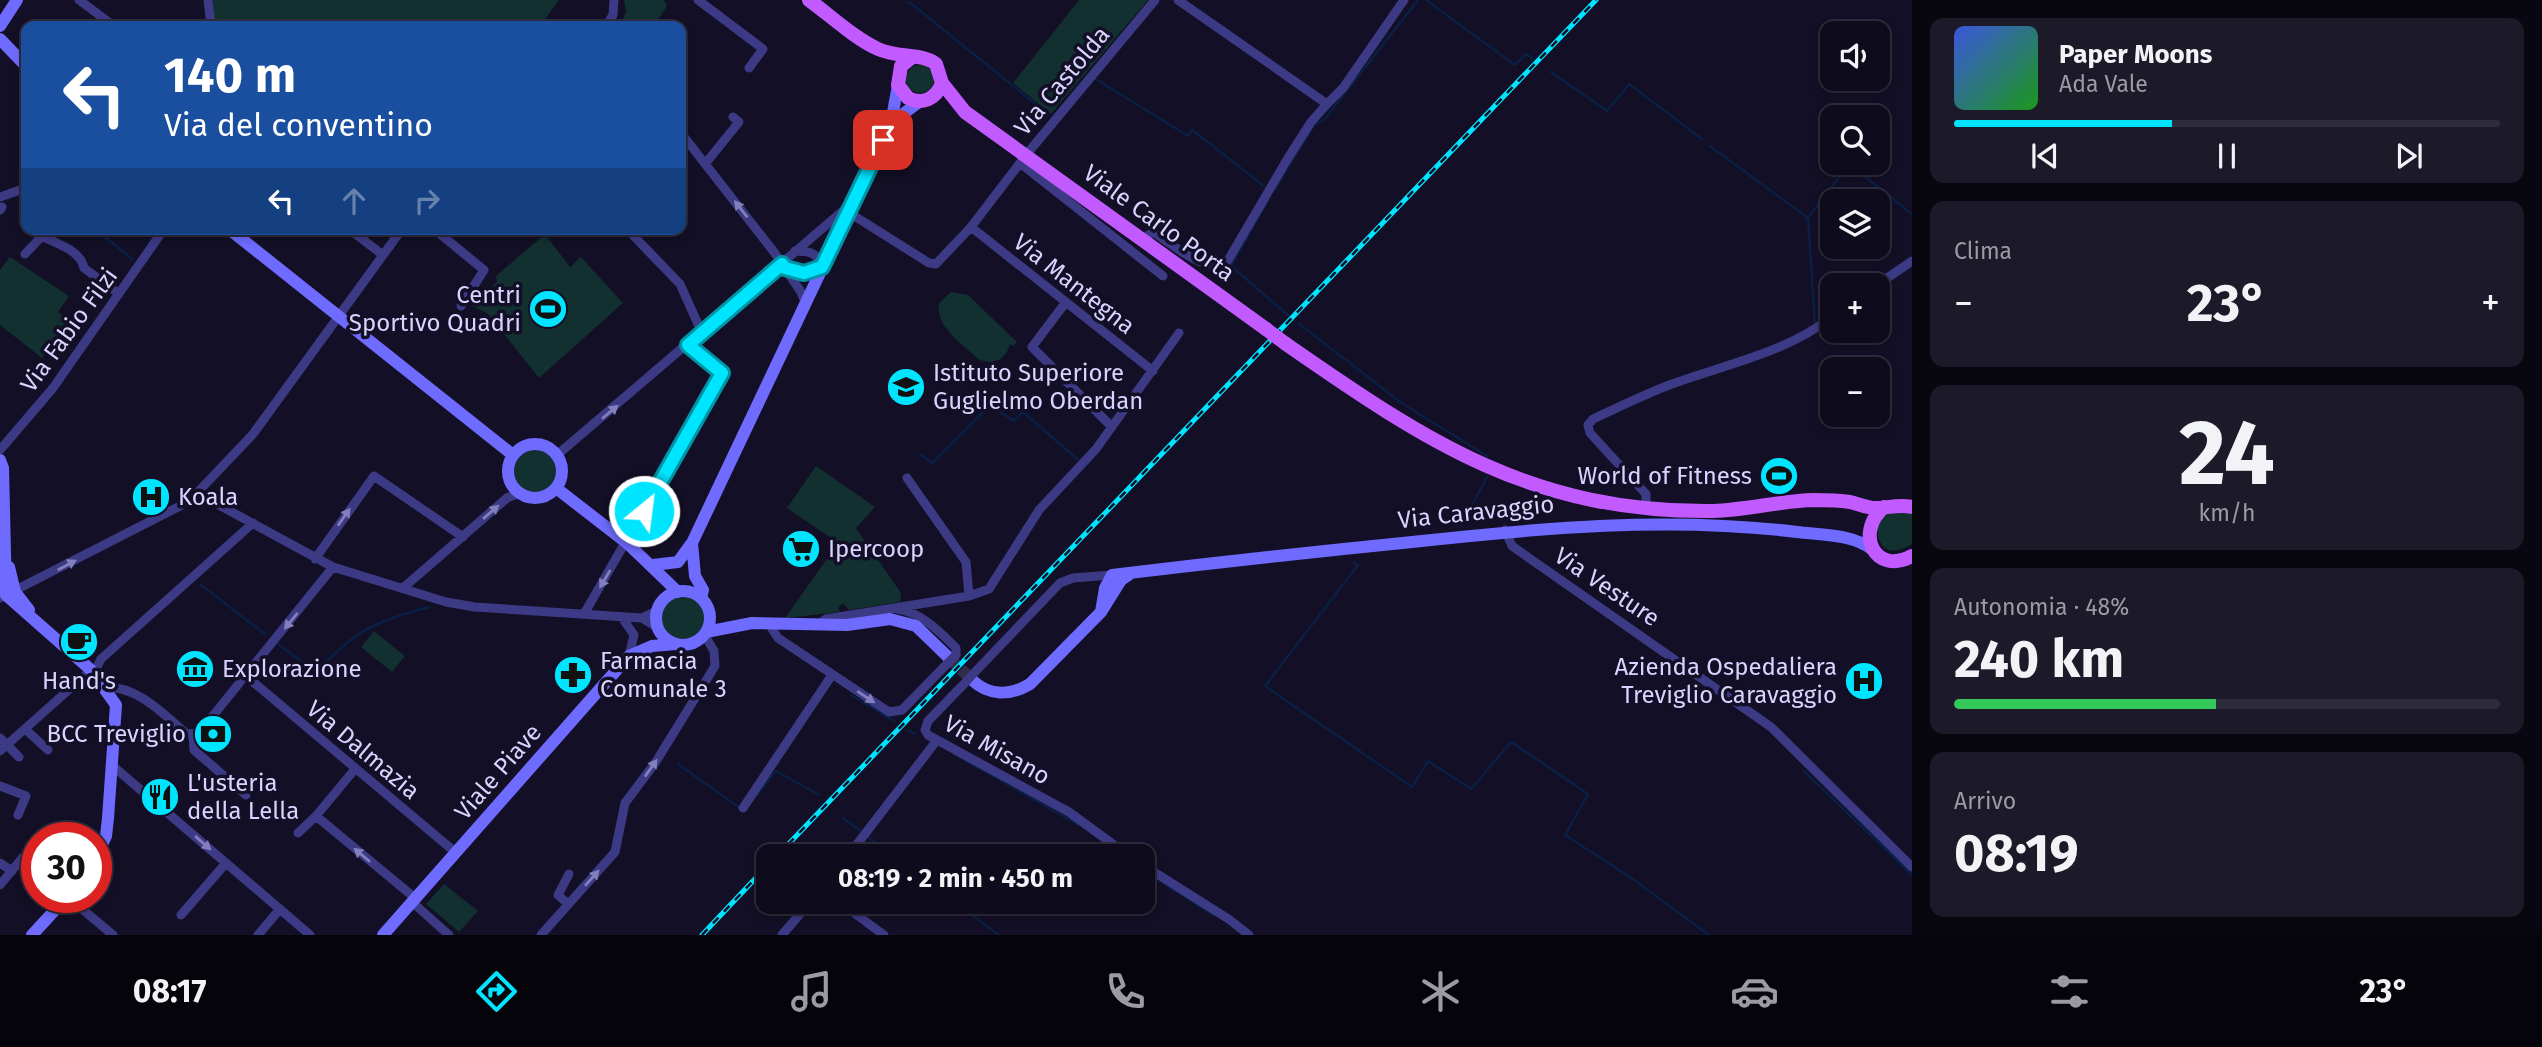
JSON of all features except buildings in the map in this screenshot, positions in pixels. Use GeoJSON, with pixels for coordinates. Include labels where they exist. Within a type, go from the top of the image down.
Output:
{"type":"FeatureCollection","features":[{"type":"Feature","properties":{"kind":"main road"},"geometry":{"type":"LineString","coordinates":[[809,0],[876,48],[911,58],[925,57],[936,64],[942,83],[965,111]]}},
{"type":"Feature","properties":{"kind":"main road"},"geometry":{"type":"LineString","coordinates":[[876,48],[908,98],[965,111]]}},
{"type":"Feature","properties":{"kind":"main road"},"geometry":{"type":"LineString","coordinates":[[897,82],[901,66],[911,58]]}},
{"type":"Feature","properties":{"kind":"main road"},"geometry":{"type":"LineString","coordinates":[[922,101],[936,94],[942,83]]}},
{"type":"Feature","properties":{"kind":"main road","name":"Viale Carlo Porta"},"geometry":{"type":"LineString","coordinates":[[965,111],[1286,344]]}},
{"type":"Feature","properties":{"kind":"main road","name":"Via Caravaggio"},"geometry":{"type":"LineString","coordinates":[[1286,344],[1389,415],[1454,452],[1503,474],[1576,496],[1646,508],[1714,511],[1836,501],[1870,508],[1898,503],[1912,507]]}},
{"type":"Feature","properties":{"kind":"main road"},"geometry":{"type":"LineString","coordinates":[[1836,501],[1860,513],[1869,529],[1874,550]]}},
{"type":"Feature","properties":{"kind":"main road"},"geometry":{"type":"LineString","coordinates":[[1869,529],[1872,519],[1884,507]]}},
{"type":"Feature","properties":{"kind":"main road","name":"Via Caravaggio"},"geometry":{"type":"LineString","coordinates":[[1874,550],[1891,561],[1912,556]]}},
{"type":"Feature","properties":{"kind":"street"},"geometry":{"type":"LineString","coordinates":[[0,26],[17,0]]}},
{"type":"Feature","properties":{"kind":"street"},"geometry":{"type":"LineString","coordinates":[[79,0],[107,21]]}},
{"type":"Feature","properties":{"kind":"street"},"geometry":{"type":"LineString","coordinates":[[208,0],[210,21]]}},
{"type":"Feature","properties":{"kind":"street"},"geometry":{"type":"LineString","coordinates":[[609,21],[613,15],[614,0]]}},
{"type":"Feature","properties":{"kind":"street"},"geometry":{"type":"LineString","coordinates":[[698,0],[763,49],[749,68]]}},
{"type":"Feature","properties":{"kind":"street","name":"Via Castolda"},"geometry":{"type":"LineString","coordinates":[[1026,155],[1155,0]]}},
{"type":"Feature","properties":{"kind":"street"},"geometry":{"type":"LineString","coordinates":[[1178,0],[1327,104]]}},
{"type":"Feature","properties":{"kind":"street"},"geometry":{"type":"LineString","coordinates":[[1143,239],[1153,232],[1207,265],[1217,267],[1231,258],[1311,122],[1343,88],[1404,0]]}},
{"type":"Feature","properties":{"kind":"street"},"geometry":{"type":"LineString","coordinates":[[0,38],[21,61]]}},
{"type":"Feature","properties":{"kind":"street"},"geometry":{"type":"LineString","coordinates":[[0,52],[21,64]]}},
{"type":"Feature","properties":{"kind":"street"},"geometry":{"type":"LineString","coordinates":[[653,565],[678,562],[692,543],[891,123],[897,82]]}},
{"type":"Feature","properties":{"kind":"street"},"geometry":{"type":"LineString","coordinates":[[891,123],[922,101]]}},
{"type":"Feature","properties":{"kind":"street"},"geometry":{"type":"LineString","coordinates":[[705,164],[739,122],[733,117]]}},
{"type":"Feature","properties":{"kind":"street"},"geometry":{"type":"LineString","coordinates":[[686,139],[783,266],[802,292],[805,302]]}},
{"type":"Feature","properties":{"kind":"street"},"geometry":{"type":"LineString","coordinates":[[851,207],[932,265],[940,261],[971,227],[1020,163],[1163,276]]}},
{"type":"Feature","properties":{"kind":"street"},"geometry":{"type":"LineString","coordinates":[[0,197],[21,190]]}},
{"type":"Feature","properties":{"kind":"street"},"geometry":{"type":"LineString","coordinates":[[557,455],[783,266],[794,251],[851,207]]}},
{"type":"Feature","properties":{"kind":"street","name":"Via Mantegna"},"geometry":{"type":"LineString","coordinates":[[971,227],[1153,371]]}},
{"type":"Feature","properties":{"kind":"street","name":"Via Fabio Filzi"},"geometry":{"type":"LineString","coordinates":[[0,450],[42,403],[160,235]]}},
{"type":"Feature","properties":{"kind":"street"},"geometry":{"type":"LineString","coordinates":[[237,235],[513,455]]}},
{"type":"Feature","properties":{"kind":"street"},"geometry":{"type":"LineString","coordinates":[[357,235],[383,255]]}},
{"type":"Feature","properties":{"kind":"street"},"geometry":{"type":"LineString","coordinates":[[7,595],[180,506],[197,494],[253,434],[398,235]]}},
{"type":"Feature","properties":{"kind":"street"},"geometry":{"type":"LineString","coordinates":[[441,235],[484,270],[461,306]]}},
{"type":"Feature","properties":{"kind":"street"},"geometry":{"type":"LineString","coordinates":[[633,235],[680,284],[702,333]]}},
{"type":"Feature","properties":{"kind":"street"},"geometry":{"type":"LineString","coordinates":[[25,254],[42,236],[58,242],[83,261],[84,268],[119,294]]}},
{"type":"Feature","properties":{"kind":"street"},"geometry":{"type":"LineString","coordinates":[[794,251],[812,253],[820,260],[822,267]]}},
{"type":"Feature","properties":{"kind":"street"},"geometry":{"type":"LineString","coordinates":[[1890,276],[1912,261]]}},
{"type":"Feature","properties":{"kind":"street"},"geometry":{"type":"LineString","coordinates":[[783,266],[804,273],[822,267]]}},
{"type":"Feature","properties":{"kind":"street"},"geometry":{"type":"LineString","coordinates":[[1066,302],[1032,347],[1112,428]]}},
{"type":"Feature","properties":{"kind":"street"},"geometry":{"type":"LineString","coordinates":[[1646,508],[1646,494],[1590,433],[1588,425],[1593,419],[1670,385],[1761,355],[1820,325]]}},
{"type":"Feature","properties":{"kind":"street"},"geometry":{"type":"LineString","coordinates":[[818,625],[826,619],[969,596],[989,589],[1039,510],[1112,428],[1179,333]]}},
{"type":"Feature","properties":{"kind":"street"},"geometry":{"type":"LineString","coordinates":[[584,614],[722,373],[688,345]]}},
{"type":"Feature","properties":{"kind":"street"},"geometry":{"type":"LineString","coordinates":[[402,588],[507,498],[519,493],[537,498],[556,488],[562,471],[557,455],[547,446],[535,444],[523,447],[513,455],[508,475],[519,493]]}},
{"type":"Feature","properties":{"kind":"street"},"geometry":{"type":"LineString","coordinates":[[0,460],[3,468],[7,595],[90,669],[106,687],[116,705],[118,720],[108,822]]}},
{"type":"Feature","properties":{"kind":"street"},"geometry":{"type":"LineString","coordinates":[[315,559],[374,476],[463,537]]}},
{"type":"Feature","properties":{"kind":"street"},"geometry":{"type":"LineString","coordinates":[[907,478],[966,562],[969,596]]}},
{"type":"Feature","properties":{"kind":"street"},"geometry":{"type":"LineString","coordinates":[[556,488],[653,565],[664,580],[682,592],[701,598],[710,614],[727,625]]}},
{"type":"Feature","properties":{"kind":"street"},"geometry":{"type":"LineString","coordinates":[[197,494],[332,567],[475,607],[623,619],[642,618],[693,584],[695,576],[692,543]]}},
{"type":"Feature","properties":{"kind":"street"},"geometry":{"type":"LineString","coordinates":[[19,757],[2,745],[25,729],[253,523]]}},
{"type":"Feature","properties":{"kind":"street","name":"Via Caravaggio"},"geometry":{"type":"LineString","coordinates":[[1112,575],[1505,530],[1594,524],[1742,526],[1845,538],[1861,542],[1874,550]]}},
{"type":"Feature","properties":{"kind":"street","name":"Via Caravaggio"},"geometry":{"type":"LineString","coordinates":[[1845,538],[1862,535],[1869,529]]}},
{"type":"Feature","properties":{"kind":"street","name":"Via Vesture"},"geometry":{"type":"LineString","coordinates":[[1505,530],[1512,546],[1771,727],[1912,867]]}},
{"type":"Feature","properties":{"kind":"street"},"geometry":{"type":"LineString","coordinates":[[106,687],[127,690],[139,696],[187,734],[203,730],[332,567]]}},
{"type":"Feature","properties":{"kind":"street"},"geometry":{"type":"LineString","coordinates":[[969,680],[986,690],[999,693],[1024,688],[1131,573]]}},
{"type":"Feature","properties":{"kind":"street"},"geometry":{"type":"LineString","coordinates":[[1112,575],[1115,590]]}},
{"type":"Feature","properties":{"kind":"street"},"geometry":{"type":"LineString","coordinates":[[1102,606],[1112,575]]}},
{"type":"Feature","properties":{"kind":"street","name":"Via Misano"},"geometry":{"type":"LineString","coordinates":[[1112,575],[1060,583],[925,727],[928,735],[1069,812],[1113,844]]}},
{"type":"Feature","properties":{"kind":"street"},"geometry":{"type":"LineString","coordinates":[[695,576],[703,590],[701,598]]}},
{"type":"Feature","properties":{"kind":"street"},"geometry":{"type":"LineString","coordinates":[[1080,579],[1094,584],[1102,606]]}},
{"type":"Feature","properties":{"kind":"street"},"geometry":{"type":"LineString","coordinates":[[660,631],[664,580]]}},
{"type":"Feature","properties":{"kind":"street"},"geometry":{"type":"LineString","coordinates":[[933,626],[929,612],[939,600]]}},
{"type":"Feature","properties":{"kind":"street"},"geometry":{"type":"LineString","coordinates":[[642,618],[676,644],[689,644],[705,633],[727,625],[818,625],[890,619],[909,622],[949,660],[957,648],[933,626],[911,612],[895,608]]}},
{"type":"Feature","properties":{"kind":"street"},"geometry":{"type":"LineString","coordinates":[[541,935],[615,852],[625,803],[709,678],[716,662],[705,633],[710,614]]}},
{"type":"Feature","properties":{"kind":"street"},"geometry":{"type":"LineString","coordinates":[[623,619],[634,635],[629,656]]}},
{"type":"Feature","properties":{"kind":"street"},"geometry":{"type":"LineString","coordinates":[[746,626],[751,629],[772,629],[789,625]]}},
{"type":"Feature","properties":{"kind":"street","name":"Via Misano"},"geometry":{"type":"LineString","coordinates":[[772,629],[778,638],[831,675],[893,712],[901,710],[949,660]]}},
{"type":"Feature","properties":{"kind":"street","name":"Viale Piave"},"geometry":{"type":"LineString","coordinates":[[652,646],[660,631]]}},
{"type":"Feature","properties":{"kind":"street","name":"Viale Piave"},"geometry":{"type":"LineString","coordinates":[[383,935],[629,656],[652,646],[676,644]]}},
{"type":"Feature","properties":{"kind":"street"},"geometry":{"type":"LineString","coordinates":[[743,808],[831,675]]}},
{"type":"Feature","properties":{"kind":"street","name":"Via Dalmazia"},"geometry":{"type":"LineString","coordinates":[[246,676],[455,852]]}},
{"type":"Feature","properties":{"kind":"street"},"geometry":{"type":"LineString","coordinates":[[25,729],[48,750]]}},
{"type":"Feature","properties":{"kind":"street"},"geometry":{"type":"LineString","coordinates":[[192,734],[194,750],[246,794]]}},
{"type":"Feature","properties":{"kind":"street"},"geometry":{"type":"LineString","coordinates":[[857,844],[934,744]]}},
{"type":"Feature","properties":{"kind":"street"},"geometry":{"type":"LineString","coordinates":[[114,767],[310,935]]}},
{"type":"Feature","properties":{"kind":"street"},"geometry":{"type":"LineString","coordinates":[[298,834],[355,769]]}},
{"type":"Feature","properties":{"kind":"street"},"geometry":{"type":"LineString","coordinates":[[0,786],[26,796],[18,815]]}},
{"type":"Feature","properties":{"kind":"street"},"geometry":{"type":"LineString","coordinates":[[316,816],[449,935]]}},
{"type":"Feature","properties":{"kind":"street"},"geometry":{"type":"LineString","coordinates":[[0,885],[21,860]]}},
{"type":"Feature","properties":{"kind":"street"},"geometry":{"type":"LineString","coordinates":[[0,863],[12,871]]}},
{"type":"Feature","properties":{"kind":"street"},"geometry":{"type":"LineString","coordinates":[[181,915],[226,863]]}},
{"type":"Feature","properties":{"kind":"street"},"geometry":{"type":"LineString","coordinates":[[1155,872],[1230,919],[1250,935]]}},
{"type":"Feature","properties":{"kind":"street"},"geometry":{"type":"LineString","coordinates":[[568,904],[558,895],[569,874]]}},
{"type":"Feature","properties":{"kind":"street"},"geometry":{"type":"LineString","coordinates":[[258,935],[280,909]]}},
{"type":"Feature","properties":{"kind":"street"},"geometry":{"type":"LineString","coordinates":[[32,935],[53,913]]}},
{"type":"Feature","properties":{"kind":"street"},"geometry":{"type":"LineString","coordinates":[[86,913],[113,935]]}},
{"type":"Feature","properties":{"kind":"street"},"geometry":{"type":"LineString","coordinates":[[782,935],[800,914]]}},
{"type":"Feature","properties":{"kind":"street"},"geometry":{"type":"LineString","coordinates":[[856,914],[884,935]]}},
{"type":"Feature","properties":{"kind":"green space"},"geometry":{"type":"Polygon","coordinates":[[[213,0],[559,0],[544,21],[214,21],[213,0]]]}},
{"type":"Feature","properties":{"kind":"green space"},"geometry":{"type":"Polygon","coordinates":[[[624,0],[664,0],[667,6],[657,21],[622,21],[626,12],[624,0]]]}},
{"type":"Feature","properties":{"kind":"green space"},"geometry":{"type":"Polygon","coordinates":[[[1079,0],[1148,0],[1051,114],[1013,83],[1079,0]]]}},
{"type":"Feature","properties":{"kind":"green space"},"geometry":{"type":"Polygon","coordinates":[[[920,65],[930,69],[934,79],[930,89],[920,93],[910,89],[906,79],[910,69],[920,65]]]}},
{"type":"Feature","properties":{"kind":"green space","name":"Centri Sportivo Quadri"},"geometry":{"type":"Polygon","coordinates":[[[546,235],[570,267],[581,257],[623,303],[539,378],[488,314],[471,305],[477,296],[480,297],[497,282],[496,276],[546,235]]]}},
{"type":"Feature","properties":{"kind":"green space"},"geometry":{"type":"Polygon","coordinates":[[[10,257],[69,296],[58,312],[68,320],[42,358],[0,325],[0,270],[10,257]]]}},
{"type":"Feature","properties":{"kind":"green space"},"geometry":{"type":"Polygon","coordinates":[[[951,292],[968,295],[1017,342],[1013,346],[1010,344],[1002,358],[994,362],[978,359],[946,327],[941,320],[939,303],[951,292]]]}},
{"type":"Feature","properties":{"kind":"green space"},"geometry":{"type":"Polygon","coordinates":[[[535,449],[551,455],[557,471],[551,487],[535,493],[519,487],[513,471],[519,455],[535,449]]]}},
{"type":"Feature","properties":{"kind":"green space"},"geometry":{"type":"Polygon","coordinates":[[[816,466],[875,507],[856,528],[901,593],[900,602],[849,610],[843,603],[838,608],[840,612],[785,618],[838,543],[787,508],[816,466]]]}},
{"type":"Feature","properties":{"kind":"green space"},"geometry":{"type":"Polygon","coordinates":[[[1885,513],[1912,513],[1912,544],[1895,551],[1884,548],[1878,537],[1877,521],[1885,513]]]}},
{"type":"Feature","properties":{"kind":"green space"},"geometry":{"type":"Polygon","coordinates":[[[683,596],[698,603],[705,618],[698,633],[683,640],[668,633],[661,618],[668,603],[683,596]]]}},
{"type":"Feature","properties":{"kind":"green space"},"geometry":{"type":"Polygon","coordinates":[[[374,631],[405,656],[392,672],[361,647],[374,631]]]}},
{"type":"Feature","properties":{"kind":"green space"},"geometry":{"type":"Polygon","coordinates":[[[444,884],[478,911],[459,932],[426,904],[444,884]]]}},
{"type":"Feature","properties":{"kind":"waterway"},"geometry":{"type":"LineString","coordinates":[[1273,192],[1314,125],[1324,120],[1418,0]]}},
{"type":"Feature","properties":{"kind":"waterway"},"geometry":{"type":"LineString","coordinates":[[1426,0],[1515,65],[1526,54],[1532,58]]}},
{"type":"Feature","properties":{"kind":"waterway"},"geometry":{"type":"LineString","coordinates":[[909,2],[1049,115]]}},
{"type":"Feature","properties":{"kind":"waterway"},"geometry":{"type":"LineString","coordinates":[[1551,72],[1607,111],[1629,84],[1702,139]]}},
{"type":"Feature","properties":{"kind":"waterway"},"geometry":{"type":"LineString","coordinates":[[1094,78],[1188,136],[1192,130],[1264,186]]}},
{"type":"Feature","properties":{"kind":"waterway"},"geometry":{"type":"LineString","coordinates":[[1710,146],[1808,218],[1815,327]]}},
{"type":"Feature","properties":{"kind":"waterway"},"geometry":{"type":"LineString","coordinates":[[1808,218],[1849,164],[1912,214]]}},
{"type":"Feature","properties":{"kind":"waterway"},"geometry":{"type":"LineString","coordinates":[[1268,200],[1231,266],[1288,315]]}},
{"type":"Feature","properties":{"kind":"waterway"},"geometry":{"type":"LineString","coordinates":[[102,235],[132,259]]}},
{"type":"Feature","properties":{"kind":"waterway"},"geometry":{"type":"LineString","coordinates":[[1298,323],[1403,404],[1487,456]]}},
{"type":"Feature","properties":{"kind":"waterway"},"geometry":{"type":"LineString","coordinates":[[920,454],[932,463],[990,405],[1014,421],[1023,412],[1077,459]]}},
{"type":"Feature","properties":{"kind":"waterway"},"geometry":{"type":"LineString","coordinates":[[1461,526],[1487,477]]}},
{"type":"Feature","properties":{"kind":"waterway"},"geometry":{"type":"LineString","coordinates":[[1354,562],[1358,565],[1265,686],[1412,787],[1428,761],[1471,789],[1511,742],[1588,794],[1565,835],[1630,877],[1709,935]]}},
{"type":"Feature","properties":{"kind":"waterway"},"geometry":{"type":"LineString","coordinates":[[201,585],[265,634]]}},
{"type":"Feature","properties":{"kind":"waterway"},"geometry":{"type":"LineString","coordinates":[[278,644],[312,669],[369,628],[430,607]]}},
{"type":"Feature","properties":{"kind":"waterway"},"geometry":{"type":"LineString","coordinates":[[851,695],[894,721]]}},
{"type":"Feature","properties":{"kind":"waterway"},"geometry":{"type":"LineString","coordinates":[[908,730],[915,734]]}},
{"type":"Feature","properties":{"kind":"waterway"},"geometry":{"type":"LineString","coordinates":[[954,754],[1079,825]]}},
{"type":"Feature","properties":{"kind":"waterway"},"geometry":{"type":"LineString","coordinates":[[678,764],[741,809]]}},
{"type":"Feature","properties":{"kind":"waterway"},"geometry":{"type":"LineString","coordinates":[[757,795],[776,771],[819,795]]}},
{"type":"Feature","properties":{"kind":"waterway"},"geometry":{"type":"LineString","coordinates":[[1804,771],[1912,875]]}},
{"type":"Feature","properties":{"kind":"waterway"},"geometry":{"type":"LineString","coordinates":[[843,818],[863,833]]}},
{"type":"Feature","properties":{"kind":"waterway"},"geometry":{"type":"LineString","coordinates":[[868,837],[877,844]]}},
{"type":"Feature","properties":{"kind":"waterway"},"geometry":{"type":"LineString","coordinates":[[1160,881],[1213,915]]}},
{"type":"Feature","properties":{"kind":"waterway"},"geometry":{"type":"LineString","coordinates":[[971,914],[999,935]]}},
{"type":"Feature","properties":{"kind":"tunnel"},"geometry":{"type":"LineString","coordinates":[[948,657],[972,680]]}},
{"type":"Feature","properties":{"kind":"railway"},"geometry":{"type":"LineString","coordinates":[[788,844],[1596,0]]}},
{"type":"Feature","properties":{"kind":"railway"},"geometry":{"type":"LineString","coordinates":[[702,935],[756,878]]}},
{"type":"Feature","properties":{"kind":"place","name":"Centri Sportivo Quadri"},"geometry":{"type":"Point","coordinates":[548,309]}},
{"type":"Feature","properties":{"kind":"place","name":"Istituto Superiore Guglielmo Oberdan"},"geometry":{"type":"Point","coordinates":[906,387]}},
{"type":"Feature","properties":{"kind":"place","name":"World of Fitness"},"geometry":{"type":"Point","coordinates":[1779,476]}},
{"type":"Feature","properties":{"kind":"place","name":"Koala"},"geometry":{"type":"Point","coordinates":[151,497]}},
{"type":"Feature","properties":{"kind":"place","name":"Ipercoop"},"geometry":{"type":"Point","coordinates":[801,549]}},
{"type":"Feature","properties":{"kind":"place","name":"Hand's"},"geometry":{"type":"Point","coordinates":[79,642]}},
{"type":"Feature","properties":{"kind":"place","name":"Explorazione"},"geometry":{"type":"Point","coordinates":[195,669]}},
{"type":"Feature","properties":{"kind":"place","name":"Farmacia Comunale 3"},"geometry":{"type":"Point","coordinates":[573,675]}},
{"type":"Feature","properties":{"kind":"place","name":"Azienda Ospedaliera Treviglio Caravaggio"},"geometry":{"type":"Point","coordinates":[1864,681]}},
{"type":"Feature","properties":{"kind":"place","name":"BCC Treviglio"},"geometry":{"type":"Point","coordinates":[213,734]}},
{"type":"Feature","properties":{"kind":"place","name":"L'usteria della Lella"},"geometry":{"type":"Point","coordinates":[160,797]}},
{"type":"Feature","properties":{"kind":"route"},"geometry":{"type":"LineString","coordinates":[[644,511],[722,373],[688,345],[782,264],[785,268],[804,273],[822,267],[883,140]]}}]}
